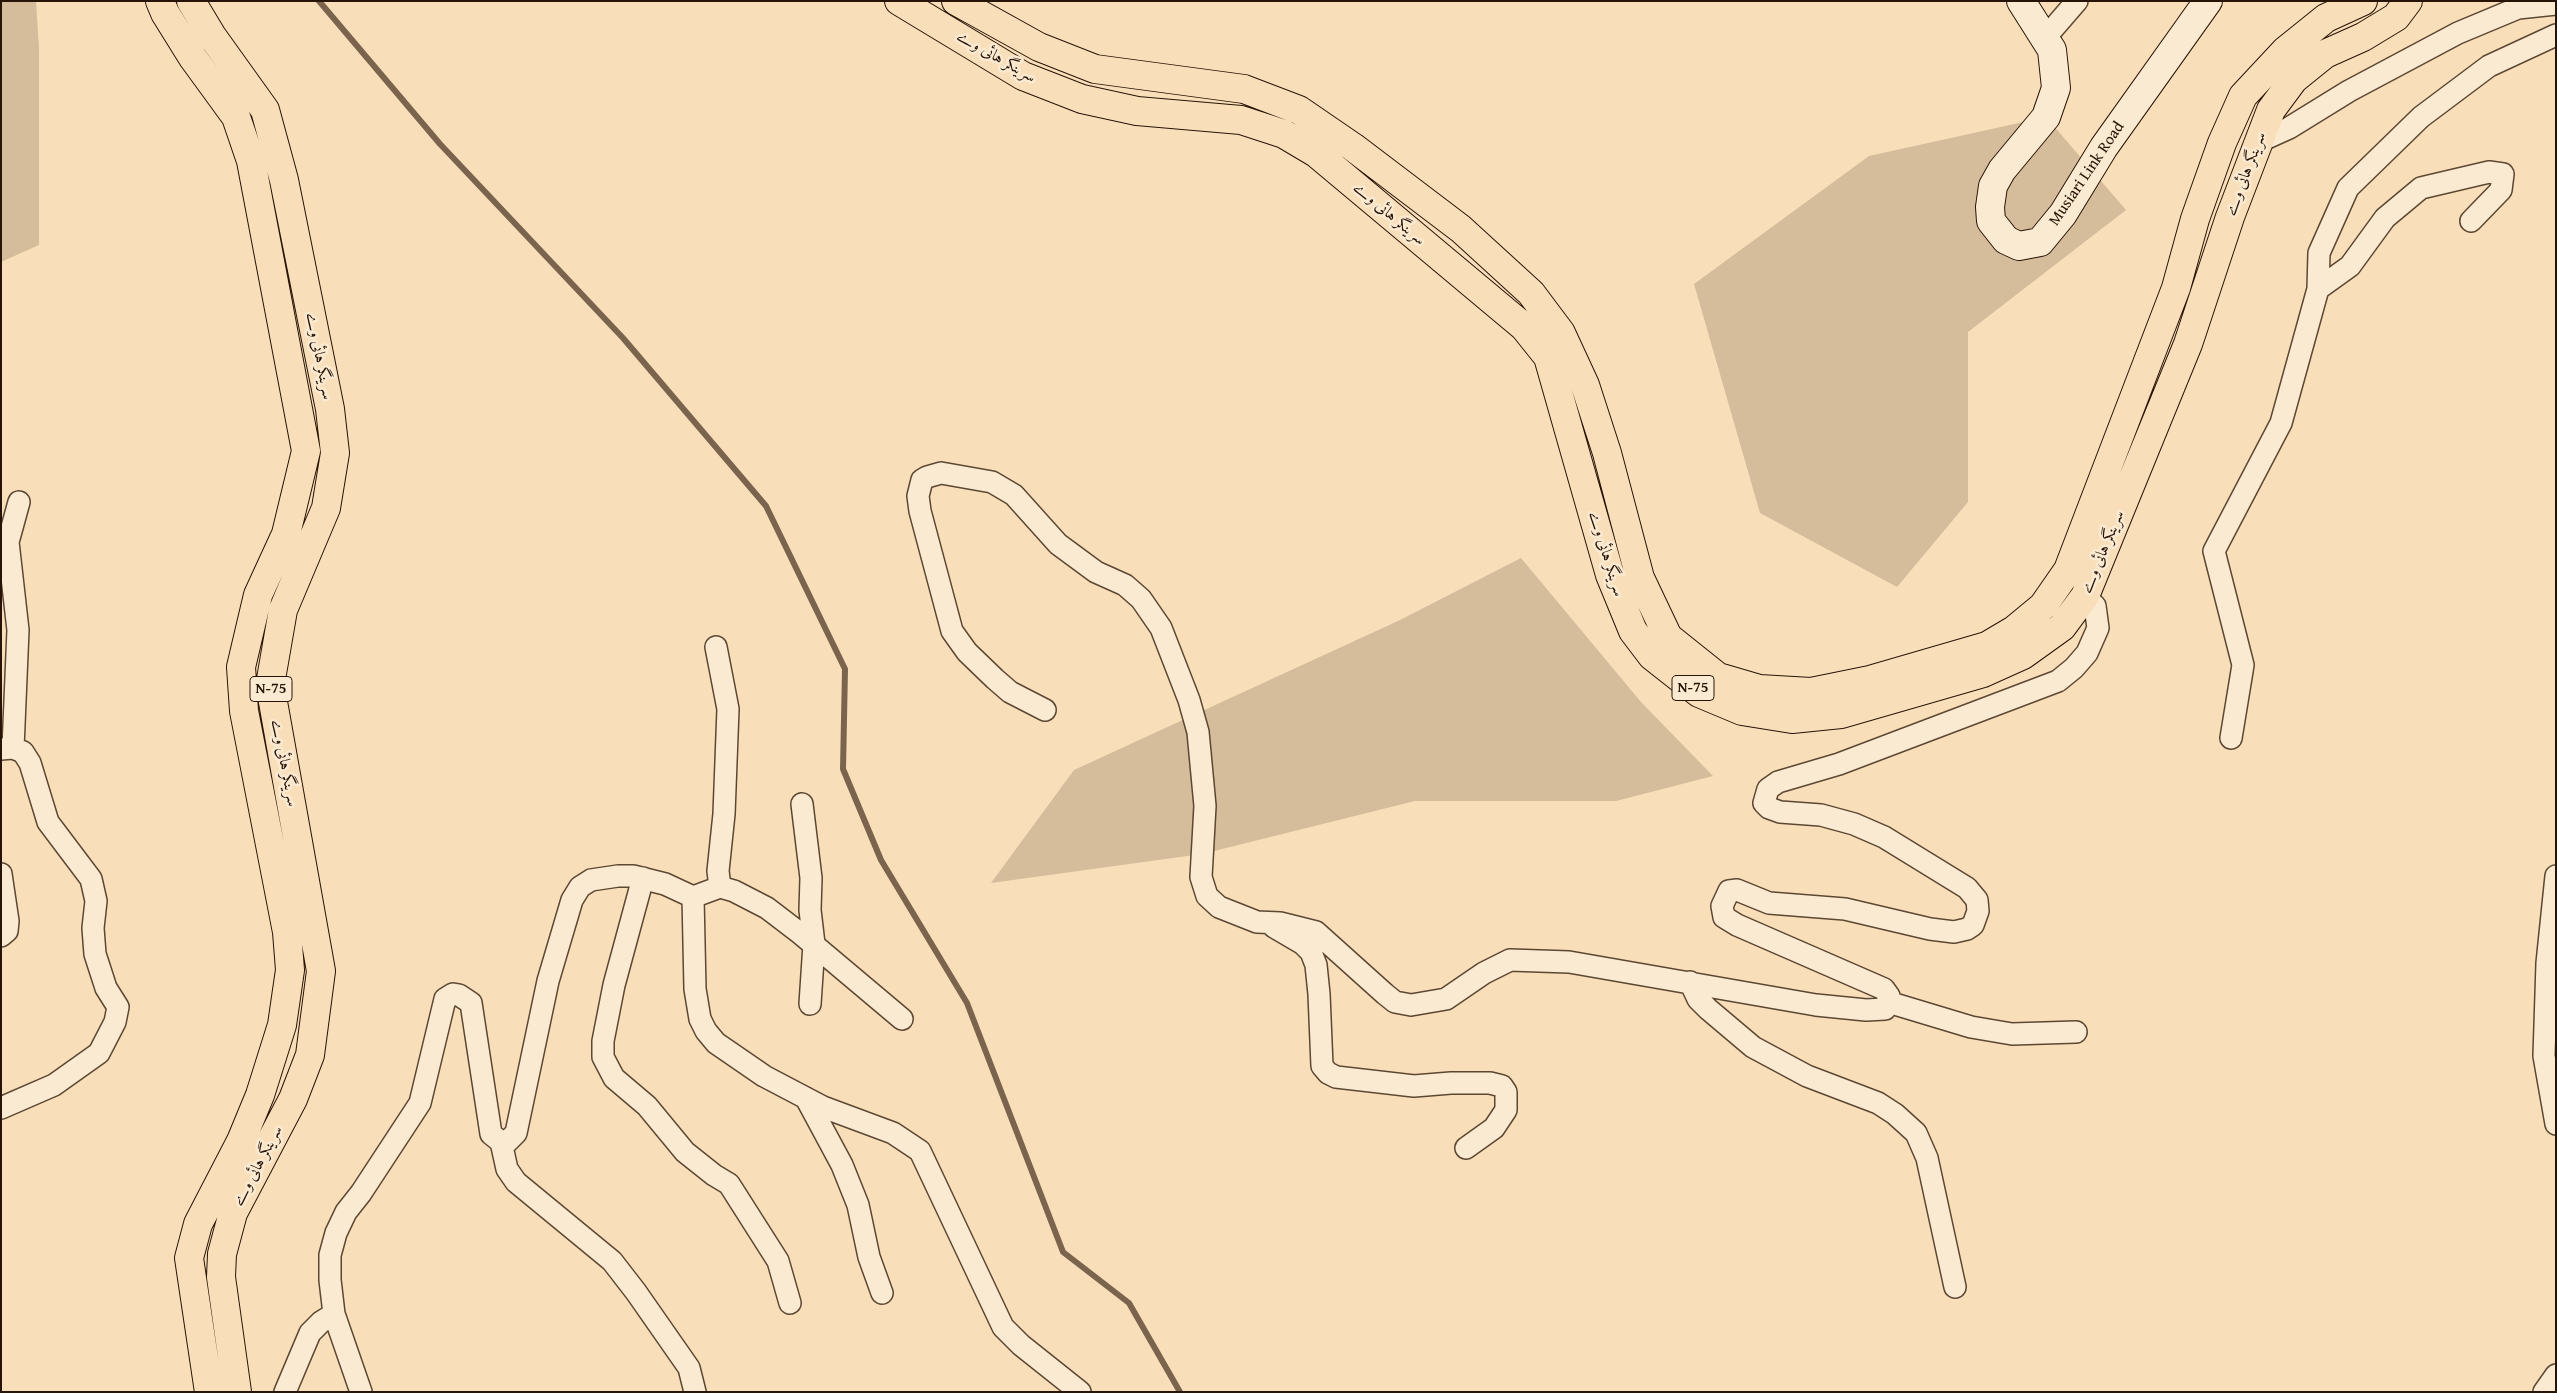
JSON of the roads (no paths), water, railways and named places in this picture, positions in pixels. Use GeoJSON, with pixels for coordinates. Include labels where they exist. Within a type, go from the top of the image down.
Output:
{"type":"FeatureCollection","features":[{"type":"Feature","properties":{"kind":"highway","name":"سرینگر ہائی وے"},"geometry":{"type":"LineString","coordinates":[[160,1],[165,13],[198,64],[236,117],[251,161],[306,451],[286,534],[258,596],[241,667],[244,711],[287,932],[290,970],[282,1025],[260,1095],[241,1141],[198,1224],[189,1258],[209,1392]]}},
{"type":"Feature","properties":{"kind":"highway","name":"سرینگر ہائی وے"},"geometry":{"type":"LineString","coordinates":[[190,1],[212,36],[265,110],[288,198],[329,401],[335,453],[326,508],[283,610],[270,685],[321,971],[310,1055],[293,1099],[233,1213],[222,1254],[221,1276],[237,1392]]}},
{"type":"Feature","properties":{"kind":"highway","name":"سرینگر ہائی وے"},"geometry":{"type":"LineString","coordinates":[[899,1],[1023,76],[1082,99],[1138,111],[1241,120],[1284,134],[1316,153],[1524,327],[1548,357],[1610,575],[1633,631],[1652,656],[1699,693],[1742,711],[1792,718],[1841,714],[1983,673],[2023,655],[2062,627],[2085,596],[2188,344],[2230,217],[2271,110],[2294,79],[2325,54],[2363,37],[2396,17],[2408,1]]}},
{"type":"Feature","properties":{"kind":"highway","name":"سرینگر ہائی وے"},"geometry":{"type":"LineString","coordinates":[[956,1],[1039,47],[1095,69],[1244,89],[1299,110],[1353,147],[1461,229],[1531,293],[1561,333],[1585,385],[1607,453],[1640,578],[1668,637],[1718,677],[1759,689],[1811,692],[1870,680],[1987,646],[2014,630],[2043,606],[2068,570],[2176,288],[2195,219],[2222,143],[2243,96],[2285,51],[2326,18],[2363,1]]}},
{"type":"Feature","properties":{"kind":"main road","name":"Musiari Link Road"},"geometry":{"type":"LineString","coordinates":[[2021,1],[2052,50],[2056,88],[2046,117],[2002,170],[1993,186],[1990,207],[1991,221],[2006,240],[2019,246],[2040,242],[2063,214],[2104,147],[2208,1]]}},
{"type":"Feature","properties":{"kind":"street"},"geometry":{"type":"LineString","coordinates":[[2045,38],[2077,1]]}},
{"type":"Feature","properties":{"kind":"street"},"geometry":{"type":"LineString","coordinates":[[2258,142],[2289,128],[2349,91],[2458,33],[2518,8],[2556,4]]}},
{"type":"Feature","properties":{"kind":"street"},"geometry":{"type":"LineString","coordinates":[[2231,738],[2242,665],[2214,550],[2281,423],[2318,289],[2319,253],[2348,188],[2421,117],[2489,66],[2556,35]]}},
{"type":"Feature","properties":{"kind":"street"},"geometry":{"type":"LineString","coordinates":[[2318,289],[2350,266],[2385,218],[2421,188],[2489,172],[2503,174],[2502,190],[2471,221]]}},
{"type":"Feature","properties":{"kind":"street"},"geometry":{"type":"LineString","coordinates":[[1045,710],[1010,692],[995,680],[967,652],[952,631],[920,511],[918,496],[922,480],[927,477],[940,474],[992,482],[1014,495],[1058,544],[1096,572],[1125,585],[1142,599],[1161,628],[1189,700],[1198,732],[1205,806],[1200,865],[1203,887],[1207,896],[1219,907],[1257,922],[1280,922],[1316,932],[1384,994],[1395,1002],[1411,1006],[1446,999],[1484,973],[1510,960],[1569,962],[1824,1006],[1885,1009],[1889,996],[1884,988],[1737,925],[1724,917],[1722,906],[1729,891],[1737,890],[1769,903],[1845,909],[1930,929],[1954,932],[1967,929],[1973,925],[1978,912],[1977,900],[1967,888],[1884,837],[1854,824],[1821,815],[1780,812],[1769,808],[1764,803],[1768,789],[1778,782],[1839,764],[2058,680],[2074,668],[2087,652],[2098,628],[2095,606],[2085,596]]}},
{"type":"Feature","properties":{"kind":"street"},"geometry":{"type":"LineString","coordinates":[[1,1108],[54,1085],[99,1052],[114,1022],[118,1006],[106,988],[95,954],[96,901],[92,879],[48,822],[30,763],[23,752],[7,749],[18,630],[8,542],[19,502]]}},
{"type":"Feature","properties":{"kind":"street"},"geometry":{"type":"LineString","coordinates":[[716,647],[728,709],[724,814],[718,871],[720,887]]}},
{"type":"Feature","properties":{"kind":"street"},"geometry":{"type":"LineString","coordinates":[[802,804],[811,878],[810,910],[814,944],[810,1004]]}},
{"type":"Feature","properties":{"kind":"street"},"geometry":{"type":"LineString","coordinates":[[1,874],[8,922],[7,931],[1,936]]}},
{"type":"Feature","properties":{"kind":"street"},"geometry":{"type":"LineString","coordinates":[[501,1142],[508,1142],[516,1133],[548,981],[572,900],[580,887],[591,880],[618,876],[643,878],[681,889],[693,897]]}},
{"type":"Feature","properties":{"kind":"street"},"geometry":{"type":"LineString","coordinates":[[2556,876],[2547,963],[2544,1056],[2556,1124]]}},
{"type":"Feature","properties":{"kind":"street"},"geometry":{"type":"LineString","coordinates":[[643,878],[614,985],[603,1057],[614,1078],[647,1106],[685,1152],[714,1175],[730,1184],[778,1261],[790,1304]]}},
{"type":"Feature","properties":{"kind":"street"},"geometry":{"type":"LineString","coordinates":[[693,897],[720,887],[734,891],[767,908],[814,944],[902,1019]]}},
{"type":"Feature","properties":{"kind":"street"},"geometry":{"type":"LineString","coordinates":[[693,897],[695,989],[700,1019],[706,1031],[716,1043],[739,1060],[806,1098],[838,1113],[893,1133],[920,1151],[1003,1327],[1021,1345],[1080,1392]]}},
{"type":"Feature","properties":{"kind":"street"},"geometry":{"type":"LineString","coordinates":[[1266,922],[1303,944],[1311,952],[1316,965],[1319,994],[1322,1066],[1328,1073],[1336,1077],[1414,1086],[1451,1083],[1490,1083],[1502,1086],[1506,1092],[1506,1110],[1494,1128],[1466,1148]]}},
{"type":"Feature","properties":{"kind":"street"},"geometry":{"type":"LineString","coordinates":[[1690,982],[1698,999],[1753,1047],[1807,1076],[1878,1103],[1895,1114],[1916,1133],[1926,1158],[1955,1287]]}},
{"type":"Feature","properties":{"kind":"street"},"geometry":{"type":"LineString","coordinates":[[361,1392],[334,1314],[330,1280],[330,1255],[336,1233],[346,1212],[361,1193],[420,1103],[440,1012],[445,999],[453,994],[459,995],[471,1003],[488,1121],[491,1134],[501,1142],[508,1169],[516,1182],[612,1261],[689,1368],[696,1392]]}},
{"type":"Feature","properties":{"kind":"street"},"geometry":{"type":"LineString","coordinates":[[1888,1002],[1971,1027],[2012,1034],[2076,1032]]}},
{"type":"Feature","properties":{"kind":"street"},"geometry":{"type":"LineString","coordinates":[[806,1098],[850,1185],[858,1205],[869,1257],[882,1294]]}},
{"type":"Feature","properties":{"kind":"street"},"geometry":{"type":"LineString","coordinates":[[285,1392],[310,1333],[321,1322],[334,1314]]}},
{"type":"Feature","properties":{"kind":"street"},"geometry":{"type":"LineString","coordinates":[[2544,1392],[2556,1375]]}},
{"type":"Feature","properties":{"kind":"waterway"},"geometry":{"type":"LineString","coordinates":[[319,1],[440,144],[623,338],[766,506],[845,669],[843,769],[881,860],[967,1003],[1063,1252],[1129,1303],[1180,1392]]}}]}
